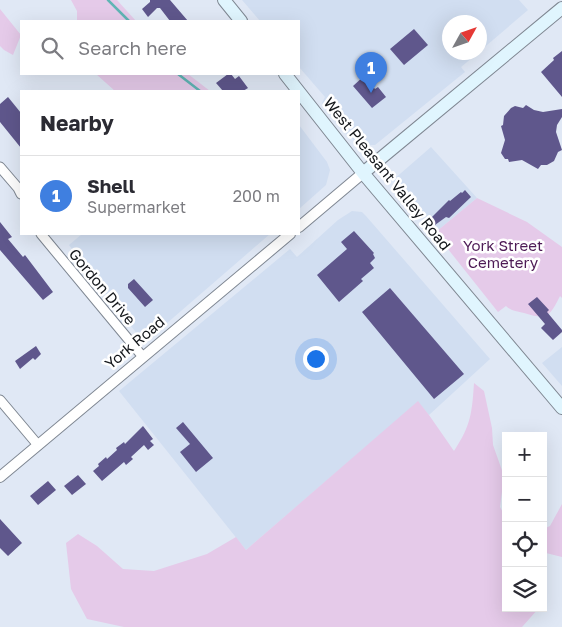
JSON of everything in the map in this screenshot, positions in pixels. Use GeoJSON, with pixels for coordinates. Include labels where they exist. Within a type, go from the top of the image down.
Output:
{"type":"FeatureCollection","features":[{"type":"Feature","properties":{"kind":"main road"},"geometry":{"type":"LineString","coordinates":[[224,0],[240,20]]}},
{"type":"Feature","properties":{"kind":"main road"},"geometry":{"type":"LineString","coordinates":[[363,173],[562,8]]}},
{"type":"Feature","properties":{"kind":"main road","name":"West Pleasant Valley Road"},"geometry":{"type":"LineString","coordinates":[[286,75],[298,90]]}},
{"type":"Feature","properties":{"kind":"main road","name":"West Pleasant Valley Road"},"geometry":{"type":"LineString","coordinates":[[300,93],[363,173],[562,408]]}},
{"type":"Feature","properties":{"kind":"street"},"geometry":{"type":"LineString","coordinates":[[0,167],[20,193]]}},
{"type":"Feature","properties":{"kind":"street"},"geometry":{"type":"LineString","coordinates":[[300,226],[363,173]]}},
{"type":"Feature","properties":{"kind":"street","name":"Gordon Drive"},"geometry":{"type":"LineString","coordinates":[[42,235],[143,357]]}},
{"type":"Feature","properties":{"kind":"street","name":"York Road"},"geometry":{"type":"LineString","coordinates":[[0,477],[289,235]]}},
{"type":"Feature","properties":{"kind":"street"},"geometry":{"type":"LineString","coordinates":[[0,400],[38,445]]}},
{"type":"Feature","properties":{"kind":"shaded area"},"geometry":{"type":"Polygon","coordinates":[[[242,0],[519,0],[528,10],[487,45],[487,15],[442,15],[442,60],[470,60],[461,67],[465,72],[375,145],[360,145],[342,130],[322,103],[325,97],[300,68],[300,20],[259,20],[242,0]]]}},
{"type":"Feature","properties":{"kind":"shaded area"},"geometry":{"type":"Polygon","coordinates":[[[300,126],[327,162],[330,170],[326,185],[300,208],[300,126]]]}},
{"type":"Feature","properties":{"kind":"shaded area"},"geometry":{"type":"Polygon","coordinates":[[[431,147],[477,198],[437,231],[432,229],[393,180],[431,147]]]}},
{"type":"Feature","properties":{"kind":"shaded area"},"geometry":{"type":"Polygon","coordinates":[[[352,211],[362,212],[366,216],[490,359],[429,415],[418,402],[246,550],[119,391],[290,249],[297,257],[338,220],[352,211]]]}},
{"type":"Feature","properties":{"kind":"shaded area"},"geometry":{"type":"Polygon","coordinates":[[[81,235],[269,235],[144,343],[69,245],[81,235]]]}},
{"type":"Feature","properties":{"kind":"shaded area"},"geometry":{"type":"Polygon","coordinates":[[[562,347],[562,386],[542,363],[562,347]]]}},
{"type":"Feature","properties":{"kind":"green space"},"geometry":{"type":"Polygon","coordinates":[[[71,0],[117,0],[135,20],[77,20],[77,11],[71,0]]]}},
{"type":"Feature","properties":{"kind":"green space"},"geometry":{"type":"Polygon","coordinates":[[[0,9],[20,34],[20,38],[13,55],[0,46],[0,9]]]}},
{"type":"Feature","properties":{"kind":"green space"},"geometry":{"type":"Polygon","coordinates":[[[97,75],[189,75],[209,90],[114,90],[97,75]]]}},
{"type":"Feature","properties":{"kind":"green space","name":"York Street Cemetery"},"geometry":{"type":"Polygon","coordinates":[[[477,198],[527,222],[562,247],[562,298],[560,296],[550,313],[538,316],[512,310],[506,306],[498,312],[432,229],[437,231],[477,198]]]}},
{"type":"Feature","properties":{"kind":"green space"},"geometry":{"type":"Polygon","coordinates":[[[474,383],[484,391],[492,428],[493,445],[502,470],[500,507],[502,511],[502,612],[535,612],[522,627],[124,627],[87,619],[71,589],[66,543],[78,534],[97,546],[123,569],[154,571],[207,554],[236,537],[246,550],[418,401],[454,451],[464,434],[470,418],[474,383]]]}},
{"type":"Feature","properties":{"kind":"green space"},"geometry":{"type":"Polygon","coordinates":[[[562,504],[562,557],[547,553],[547,527],[550,526],[562,504]]]}},
{"type":"Feature","properties":{"kind":"building"},"geometry":{"type":"Polygon","coordinates":[[[150,0],[170,0],[187,20],[169,20],[160,8],[157,8],[148,17],[142,9],[150,0]]]}},
{"type":"Feature","properties":{"kind":"building"},"geometry":{"type":"Polygon","coordinates":[[[414,29],[428,45],[404,65],[390,49],[414,29]]]}},
{"type":"Feature","properties":{"kind":"building"},"geometry":{"type":"Polygon","coordinates":[[[562,51],[562,97],[541,72],[562,51]]]}},
{"type":"Feature","properties":{"kind":"building"},"geometry":{"type":"Polygon","coordinates":[[[227,75],[232,75],[235,79],[239,76],[248,88],[245,90],[222,90],[216,83],[227,75]]]}},
{"type":"Feature","properties":{"kind":"building"},"geometry":{"type":"Polygon","coordinates":[[[364,76],[375,89],[378,87],[386,97],[372,108],[353,86],[364,76]]]}},
{"type":"Feature","properties":{"kind":"building"},"geometry":{"type":"Polygon","coordinates":[[[8,97],[20,112],[20,147],[0,122],[0,104],[8,97]]]}},
{"type":"Feature","properties":{"kind":"building"},"geometry":{"type":"Polygon","coordinates":[[[526,105],[534,110],[543,112],[562,109],[562,117],[557,125],[556,132],[562,150],[558,152],[554,161],[547,165],[541,165],[538,169],[522,160],[509,162],[501,153],[505,140],[501,126],[503,125],[504,116],[515,106],[523,108],[526,105]]]}},
{"type":"Feature","properties":{"kind":"building"},"geometry":{"type":"Polygon","coordinates":[[[465,190],[471,197],[449,218],[446,217],[435,225],[430,219],[449,200],[465,190]]]}},
{"type":"Feature","properties":{"kind":"building"},"geometry":{"type":"Polygon","coordinates":[[[0,222],[12,237],[8,239],[23,257],[25,255],[53,292],[43,300],[0,250],[0,222]]]}},
{"type":"Feature","properties":{"kind":"building"},"geometry":{"type":"Polygon","coordinates":[[[354,231],[374,253],[375,258],[370,263],[374,268],[361,279],[363,281],[339,302],[317,275],[347,249],[341,242],[354,231]]]}},
{"type":"Feature","properties":{"kind":"building"},"geometry":{"type":"Polygon","coordinates":[[[134,279],[153,300],[145,307],[128,288],[128,284],[134,279]]]}},
{"type":"Feature","properties":{"kind":"building"},"geometry":{"type":"Polygon","coordinates":[[[390,288],[464,374],[434,399],[362,312],[390,288]]]}},
{"type":"Feature","properties":{"kind":"building"},"geometry":{"type":"Polygon","coordinates":[[[537,297],[549,310],[547,312],[562,330],[553,340],[541,328],[545,324],[528,304],[537,297]]]}},
{"type":"Feature","properties":{"kind":"building"},"geometry":{"type":"Polygon","coordinates":[[[36,346],[41,354],[20,369],[15,361],[36,346]]]}},
{"type":"Feature","properties":{"kind":"building"},"geometry":{"type":"Polygon","coordinates":[[[183,422],[213,458],[196,472],[180,452],[190,444],[176,428],[183,422]]]}},
{"type":"Feature","properties":{"kind":"building"},"geometry":{"type":"Polygon","coordinates":[[[143,426],[153,439],[150,441],[154,445],[148,450],[144,445],[131,457],[133,459],[126,465],[124,462],[102,481],[93,471],[99,466],[98,464],[106,457],[107,459],[124,442],[125,444],[143,426]]]}},
{"type":"Feature","properties":{"kind":"building"},"geometry":{"type":"Polygon","coordinates":[[[78,475],[86,484],[72,495],[64,486],[78,475]]]}},
{"type":"Feature","properties":{"kind":"building"},"geometry":{"type":"Polygon","coordinates":[[[48,481],[56,490],[38,505],[30,496],[48,481]]]}},
{"type":"Feature","properties":{"kind":"building"},"geometry":{"type":"Polygon","coordinates":[[[0,519],[22,543],[8,556],[0,548],[0,519]]]}},
{"type":"Feature","properties":{"kind":"waterway"},"geometry":{"type":"LineString","coordinates":[[108,0],[128,20]]}},
{"type":"Feature","properties":{"kind":"waterway"},"geometry":{"type":"LineString","coordinates":[[179,75],[199,90]]}},
{"type":"Feature","properties":{"kind":"place","name":"Shell"},"geometry":{"type":"Point","coordinates":[371,93]}}]}
